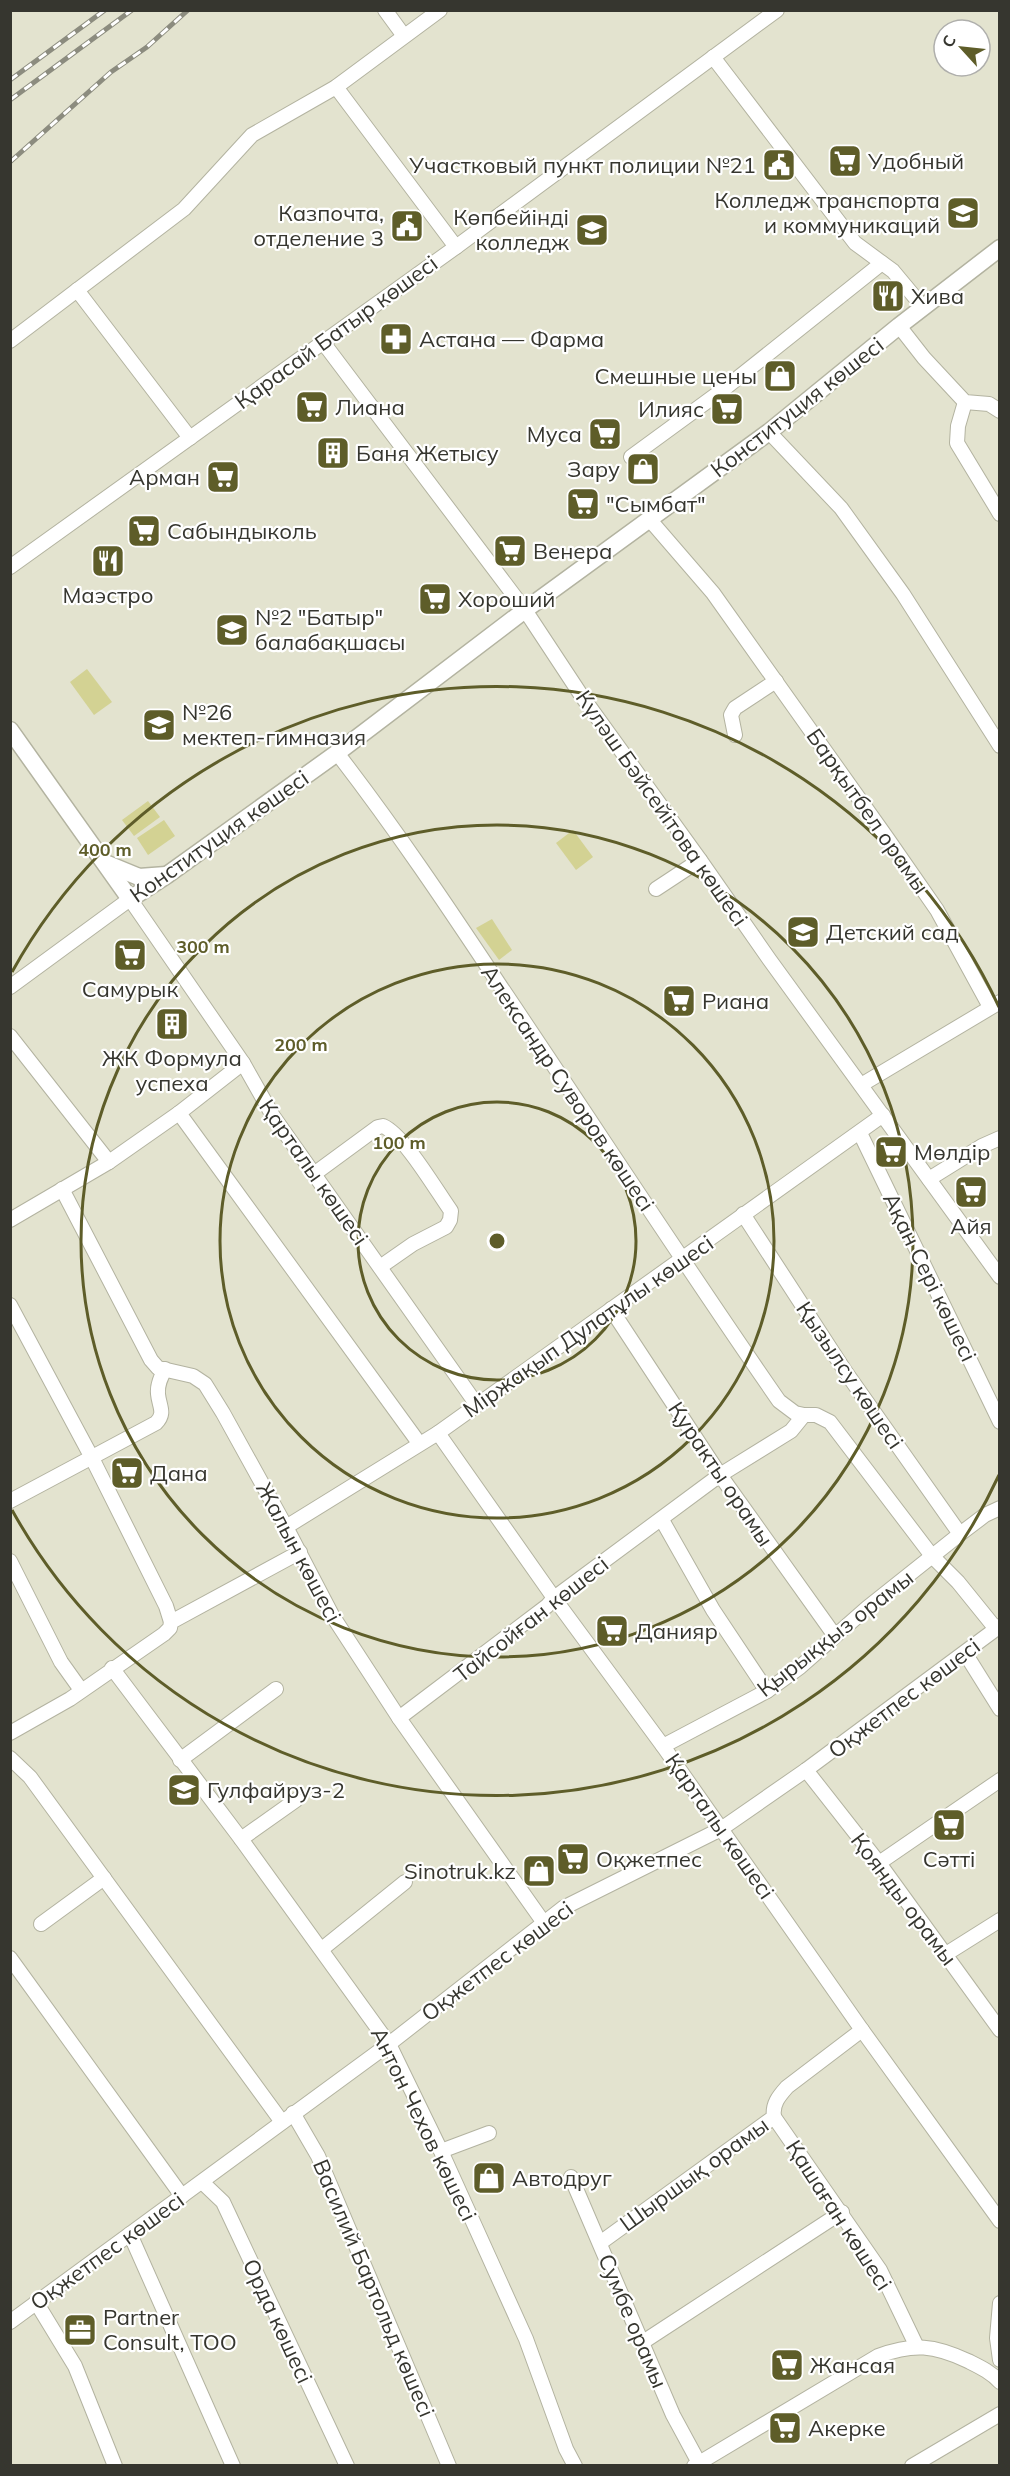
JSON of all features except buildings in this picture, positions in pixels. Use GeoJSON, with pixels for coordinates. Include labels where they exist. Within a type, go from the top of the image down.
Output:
{"type":"FeatureCollection","features":[{"type":"Feature","properties":{"kind":"main road","name":"Конституция көшесі"},"geometry":{"type":"LineString","coordinates":[[130,899],[337,753],[525,610],[769,432],[999,248]]}},
{"type":"Feature","properties":{"kind":"main road","name":"Қарталы көшесі"},"geometry":{"type":"LineString","coordinates":[[10,730],[130,899]]}},
{"type":"Feature","properties":{"kind":"main road"},"geometry":{"type":"LineString","coordinates":[[103,862],[139,877],[167,875]]}},
{"type":"Feature","properties":{"kind":"street"},"geometry":{"type":"LineString","coordinates":[[385,10],[404,36]]}},
{"type":"Feature","properties":{"kind":"street"},"geometry":{"type":"LineString","coordinates":[[10,341],[184,208],[252,135],[336,87],[440,10]]}},
{"type":"Feature","properties":{"kind":"street","name":"Қарасай Батыр көшесі"},"geometry":{"type":"LineString","coordinates":[[10,567],[456,247],[777,10]]}},
{"type":"Feature","properties":{"kind":"street"},"geometry":{"type":"LineString","coordinates":[[713,57],[855,243],[893,271],[923,307]]}},
{"type":"Feature","properties":{"kind":"street"},"geometry":{"type":"LineString","coordinates":[[336,87],[456,247]]}},
{"type":"Feature","properties":{"kind":"street"},"geometry":{"type":"LineString","coordinates":[[631,458],[882,263]]}},
{"type":"Feature","properties":{"kind":"street"},"geometry":{"type":"LineString","coordinates":[[77,290],[190,438]]}},
{"type":"Feature","properties":{"kind":"street"},"geometry":{"type":"LineString","coordinates":[[899,326],[924,358],[965,402],[989,404],[999,411]]}},
{"type":"Feature","properties":{"kind":"street","name":"Күләш Бәйсейітова көшесі"},"geometry":{"type":"LineString","coordinates":[[322,341],[525,610],[581,695],[999,1277]]}},
{"type":"Feature","properties":{"kind":"street"},"geometry":{"type":"LineString","coordinates":[[965,402],[958,426],[957,443],[999,514]]}},
{"type":"Feature","properties":{"kind":"street"},"geometry":{"type":"LineString","coordinates":[[769,432],[841,508],[903,594],[999,746]]}},
{"type":"Feature","properties":{"kind":"street","name":"Барқытбел орамы"},"geometry":{"type":"LineString","coordinates":[[650,520],[713,593],[776,681],[937,910],[995,1005]]}},
{"type":"Feature","properties":{"kind":"street"},"geometry":{"type":"LineString","coordinates":[[735,735],[731,715],[735,708],[776,681]]}},
{"type":"Feature","properties":{"kind":"street","name":"Александр Суворов көшесі"},"geometry":{"type":"LineString","coordinates":[[337,753],[401,838],[620,1163],[682,1260],[779,1401],[795,1413],[830,1422],[932,1556],[998,1628]]}},
{"type":"Feature","properties":{"kind":"street"},"geometry":{"type":"LineString","coordinates":[[656,889],[700,860]]}},
{"type":"Feature","properties":{"kind":"street","name":"Конституция көшесі"},"geometry":{"type":"LineString","coordinates":[[10,987],[130,899]]}},
{"type":"Feature","properties":{"kind":"street","name":"Қарталы көшесі"},"geometry":{"type":"LineString","coordinates":[[130,899],[243,1063],[273,1116],[477,1405]]}},
{"type":"Feature","properties":{"kind":"street"},"geometry":{"type":"LineString","coordinates":[[861,1085],[995,1005]]}},
{"type":"Feature","properties":{"kind":"street"},"geometry":{"type":"LineString","coordinates":[[10,1036],[109,1162]]}},
{"type":"Feature","properties":{"kind":"street"},"geometry":{"type":"LineString","coordinates":[[10,1220],[109,1162],[179,1113],[243,1063]]}},
{"type":"Feature","properties":{"kind":"street"},"geometry":{"type":"LineString","coordinates":[[179,1113],[419,1443]]}},
{"type":"Feature","properties":{"kind":"street","name":"Міржақып Дулатұлы көшесі"},"geometry":{"type":"LineString","coordinates":[[286,1527],[438,1433],[883,1114]]}},
{"type":"Feature","properties":{"kind":"street"},"geometry":{"type":"LineString","coordinates":[[314,1174],[378,1127],[383,1126],[396,1135],[417,1163],[451,1211],[450,1220],[446,1227],[413,1244],[380,1267]]}},
{"type":"Feature","properties":{"kind":"street","name":"Ақан Сері көшесі"},"geometry":{"type":"LineString","coordinates":[[860,1132],[999,1422]]}},
{"type":"Feature","properties":{"kind":"street"},"geometry":{"type":"LineString","coordinates":[[929,1179],[999,1138]]}},
{"type":"Feature","properties":{"kind":"street","name":"Жалын көшесі"},"geometry":{"type":"LineString","coordinates":[[62,1190],[151,1360],[158,1368],[192,1376],[205,1384],[300,1552],[332,1615],[399,1718],[544,1923]]}},
{"type":"Feature","properties":{"kind":"street","name":"Қызылсу көшесі"},"geometry":{"type":"LineString","coordinates":[[743,1214],[845,1371],[960,1534]]}},
{"type":"Feature","properties":{"kind":"street"},"geometry":{"type":"LineString","coordinates":[[10,1305],[92,1458],[166,1606],[171,1622],[170,1628],[164,1634],[70,1699],[10,1733]]}},
{"type":"Feature","properties":{"kind":"street","name":"Қуракты орамы"},"geometry":{"type":"LineString","coordinates":[[611,1309],[720,1475],[835,1636]]}},
{"type":"Feature","properties":{"kind":"street"},"geometry":{"type":"LineString","coordinates":[[10,1502],[161,1418],[162,1410],[158,1394],[165,1369]]}},
{"type":"Feature","properties":{"kind":"street","name":"Тайсойған көшесі"},"geometry":{"type":"LineString","coordinates":[[399,1718],[488,1652],[554,1598],[720,1475],[791,1431],[810,1415]]}},
{"type":"Feature","properties":{"kind":"street","name":"Қарталы көшесі"},"geometry":{"type":"LineString","coordinates":[[438,1433],[999,2221]]}},
{"type":"Feature","properties":{"kind":"street","name":"Қырыққыз орамы"},"geometry":{"type":"LineString","coordinates":[[663,1746],[767,1691],[800,1667],[932,1556],[985,1515],[999,1508]]}},
{"type":"Feature","properties":{"kind":"street"},"geometry":{"type":"LineString","coordinates":[[662,1520],[713,1610],[767,1691]]}},
{"type":"Feature","properties":{"kind":"street"},"geometry":{"type":"LineString","coordinates":[[171,1622],[300,1552]]}},
{"type":"Feature","properties":{"kind":"street"},"geometry":{"type":"LineString","coordinates":[[10,1561],[62,1662],[81,1690]]}},
{"type":"Feature","properties":{"kind":"street","name":"Оқжетпес көшесі"},"geometry":{"type":"LineString","coordinates":[[10,2322],[389,2044],[544,1923],[581,1898],[721,1829],[806,1770],[998,1628]]}},
{"type":"Feature","properties":{"kind":"street"},"geometry":{"type":"LineString","coordinates":[[965,1653],[999,1708]]}},
{"type":"Feature","properties":{"kind":"street","name":"Антон Чехов көшесі"},"geometry":{"type":"LineString","coordinates":[[112,1668],[241,1839],[389,2044],[441,2151],[526,2339],[566,2449],[575,2466]]}},
{"type":"Feature","properties":{"kind":"street"},"geometry":{"type":"LineString","coordinates":[[180,1760],[276,1689]]}},
{"type":"Feature","properties":{"kind":"street","name":"Василий Бартольд көшесі"},"geometry":{"type":"LineString","coordinates":[[10,1758],[30,1776],[104,1878],[318,2156],[449,2466]]}},
{"type":"Feature","properties":{"kind":"street","name":"Қоянды орамы"},"geometry":{"type":"LineString","coordinates":[[806,1770],[879,1863],[999,2031]]}},
{"type":"Feature","properties":{"kind":"street"},"geometry":{"type":"LineString","coordinates":[[879,1863],[999,1780]]}},
{"type":"Feature","properties":{"kind":"street"},"geometry":{"type":"LineString","coordinates":[[241,1839],[296,1800]]}},
{"type":"Feature","properties":{"kind":"street"},"geometry":{"type":"LineString","coordinates":[[41,1924],[104,1878]]}},
{"type":"Feature","properties":{"kind":"street"},"geometry":{"type":"LineString","coordinates":[[322,1949],[405,1882]]}},
{"type":"Feature","properties":{"kind":"street"},"geometry":{"type":"LineString","coordinates":[[946,1954],[999,1920]]}},
{"type":"Feature","properties":{"kind":"street"},"geometry":{"type":"LineString","coordinates":[[10,1958],[182,2196]]}},
{"type":"Feature","properties":{"kind":"street","name":"Шыршық орамы"},"geometry":{"type":"LineString","coordinates":[[600,2243],[774,2117],[773,2109],[777,2099],[787,2087],[862,2030]]}},
{"type":"Feature","properties":{"kind":"street","name":"Қашаған көшесі"},"geometry":{"type":"LineString","coordinates":[[774,2117],[880,2270],[917,2348]]}},
{"type":"Feature","properties":{"kind":"street"},"geometry":{"type":"LineString","coordinates":[[441,2151],[489,2133]]}},
{"type":"Feature","properties":{"kind":"street","name":"Сумбе орамы"},"geometry":{"type":"LineString","coordinates":[[571,2177],[673,2415],[697,2464]]}},
{"type":"Feature","properties":{"kind":"street","name":"Орда көшесі"},"geometry":{"type":"LineString","coordinates":[[202,2182],[223,2202],[347,2466]]}},
{"type":"Feature","properties":{"kind":"street"},"geometry":{"type":"LineString","coordinates":[[643,2342],[842,2212]]}},
{"type":"Feature","properties":{"kind":"street"},"geometry":{"type":"LineString","coordinates":[[130,2234],[233,2466]]}},
{"type":"Feature","properties":{"kind":"street"},"geometry":{"type":"LineString","coordinates":[[36,2302],[75,2366],[115,2466]]}},
{"type":"Feature","properties":{"kind":"street"},"geometry":{"type":"LineString","coordinates":[[999,2303],[999,2360]]}},
{"type":"Feature","properties":{"kind":"street"},"geometry":{"type":"LineString","coordinates":[[697,2464],[878,2356],[895,2350],[917,2348],[944,2350],[992,2373],[999,2382]]}},
{"type":"Feature","properties":{"kind":"street"},"geometry":{"type":"LineString","coordinates":[[912,2466],[999,2414]]}},
{"type":"Feature","properties":{"kind":"shaded area"},"geometry":{"type":"Polygon","coordinates":[[[87,669],[112,702],[94,715],[70,682],[87,669]]]}},
{"type":"Feature","properties":{"kind":"shaded area"},"geometry":{"type":"Polygon","coordinates":[[[148,801],[160,817],[134,836],[122,820],[148,801]]]}},
{"type":"Feature","properties":{"kind":"shaded area"},"geometry":{"type":"Polygon","coordinates":[[[164,820],[175,836],[148,855],[137,838],[164,820]]]}},
{"type":"Feature","properties":{"kind":"shaded area"},"geometry":{"type":"Polygon","coordinates":[[[573,830],[593,857],[576,870],[556,843],[573,830]]]}},
{"type":"Feature","properties":{"kind":"shaded area"},"geometry":{"type":"Polygon","coordinates":[[[492,919],[512,950],[499,960],[476,928],[492,919]]]}},
{"type":"Feature","properties":{"kind":"railway"},"geometry":{"type":"LineString","coordinates":[[10,80],[105,10]]}},
{"type":"Feature","properties":{"kind":"railway"},"geometry":{"type":"LineString","coordinates":[[10,100],[132,10]]}},
{"type":"Feature","properties":{"kind":"railway"},"geometry":{"type":"LineString","coordinates":[[10,162],[111,72],[147,47],[188,10]]}},
{"type":"Feature","properties":{"kind":"place","name":"Удобный"},"geometry":{"type":"Point","coordinates":[845,161]}},
{"type":"Feature","properties":{"kind":"place","name":"Участковый пункт полиции №21"},"geometry":{"type":"Point","coordinates":[779,165]}},
{"type":"Feature","properties":{"kind":"place","name":"Колледж транспорта и коммуникаций"},"geometry":{"type":"Point","coordinates":[963,213]}},
{"type":"Feature","properties":{"kind":"place","name":"Казпочта, отделение 3"},"geometry":{"type":"Point","coordinates":[407,226]}},
{"type":"Feature","properties":{"kind":"place","name":"Көпбейінді колледж"},"geometry":{"type":"Point","coordinates":[592,230]}},
{"type":"Feature","properties":{"kind":"place","name":"Хива"},"geometry":{"type":"Point","coordinates":[888,296]}},
{"type":"Feature","properties":{"kind":"place","name":"Астана — Фарма"},"geometry":{"type":"Point","coordinates":[396,339]}},
{"type":"Feature","properties":{"kind":"place","name":"Смешные цены"},"geometry":{"type":"Point","coordinates":[780,376]}},
{"type":"Feature","properties":{"kind":"place","name":"Лиана"},"geometry":{"type":"Point","coordinates":[312,407]}},
{"type":"Feature","properties":{"kind":"place","name":"Илияс"},"geometry":{"type":"Point","coordinates":[727,409]}},
{"type":"Feature","properties":{"kind":"place","name":"Муса"},"geometry":{"type":"Point","coordinates":[605,434]}},
{"type":"Feature","properties":{"kind":"place","name":"Баня Жетысу"},"geometry":{"type":"Point","coordinates":[333,453]}},
{"type":"Feature","properties":{"kind":"place","name":"Зару"},"geometry":{"type":"Point","coordinates":[643,469]}},
{"type":"Feature","properties":{"kind":"place","name":"Арман"},"geometry":{"type":"Point","coordinates":[223,477]}},
{"type":"Feature","properties":{"kind":"place","name":"\"Сымбат\""},"geometry":{"type":"Point","coordinates":[583,504]}},
{"type":"Feature","properties":{"kind":"place","name":"Сабындыколь"},"geometry":{"type":"Point","coordinates":[144,531]}},
{"type":"Feature","properties":{"kind":"place","name":"Венера"},"geometry":{"type":"Point","coordinates":[510,551]}},
{"type":"Feature","properties":{"kind":"place","name":"Маэстро"},"geometry":{"type":"Point","coordinates":[108,561]}},
{"type":"Feature","properties":{"kind":"place","name":"Хороший"},"geometry":{"type":"Point","coordinates":[435,599]}},
{"type":"Feature","properties":{"kind":"place","name":"№2 \"Батыр\" балабақшасы"},"geometry":{"type":"Point","coordinates":[232,630]}},
{"type":"Feature","properties":{"kind":"place","name":"№26 мектеп-гимназия"},"geometry":{"type":"Point","coordinates":[159,725]}},
{"type":"Feature","properties":{"kind":"place","name":"Детский сад"},"geometry":{"type":"Point","coordinates":[803,932]}},
{"type":"Feature","properties":{"kind":"place","name":"Самурык"},"geometry":{"type":"Point","coordinates":[130,955]}},
{"type":"Feature","properties":{"kind":"place","name":"Риана"},"geometry":{"type":"Point","coordinates":[679,1001]}},
{"type":"Feature","properties":{"kind":"place","name":"ЖК Формула успеха"},"geometry":{"type":"Point","coordinates":[172,1024]}},
{"type":"Feature","properties":{"kind":"place","name":"Мөлдiр"},"geometry":{"type":"Point","coordinates":[891,1152]}},
{"type":"Feature","properties":{"kind":"place","name":"Айя"},"geometry":{"type":"Point","coordinates":[971,1192]}},
{"type":"Feature","properties":{"kind":"place","name":"Дана"},"geometry":{"type":"Point","coordinates":[127,1473]}},
{"type":"Feature","properties":{"kind":"place","name":"Данияр"},"geometry":{"type":"Point","coordinates":[612,1631]}},
{"type":"Feature","properties":{"kind":"place","name":"Гулфайруз-2"},"geometry":{"type":"Point","coordinates":[184,1790]}},
{"type":"Feature","properties":{"kind":"place","name":"Сәттi"},"geometry":{"type":"Point","coordinates":[949,1825]}},
{"type":"Feature","properties":{"kind":"place","name":"Оқжетпес"},"geometry":{"type":"Point","coordinates":[573,1859]}},
{"type":"Feature","properties":{"kind":"place","name":"Sinotruk.kz"},"geometry":{"type":"Point","coordinates":[539,1871]}},
{"type":"Feature","properties":{"kind":"place","name":"Автодруг"},"geometry":{"type":"Point","coordinates":[489,2178]}},
{"type":"Feature","properties":{"kind":"place","name":"Partner Consult, ТОО"},"geometry":{"type":"Point","coordinates":[80,2330]}},
{"type":"Feature","properties":{"kind":"place","name":"Жансая"},"geometry":{"type":"Point","coordinates":[787,2365]}},
{"type":"Feature","properties":{"kind":"place","name":"Акерке"},"geometry":{"type":"Point","coordinates":[785,2428]}}]}
